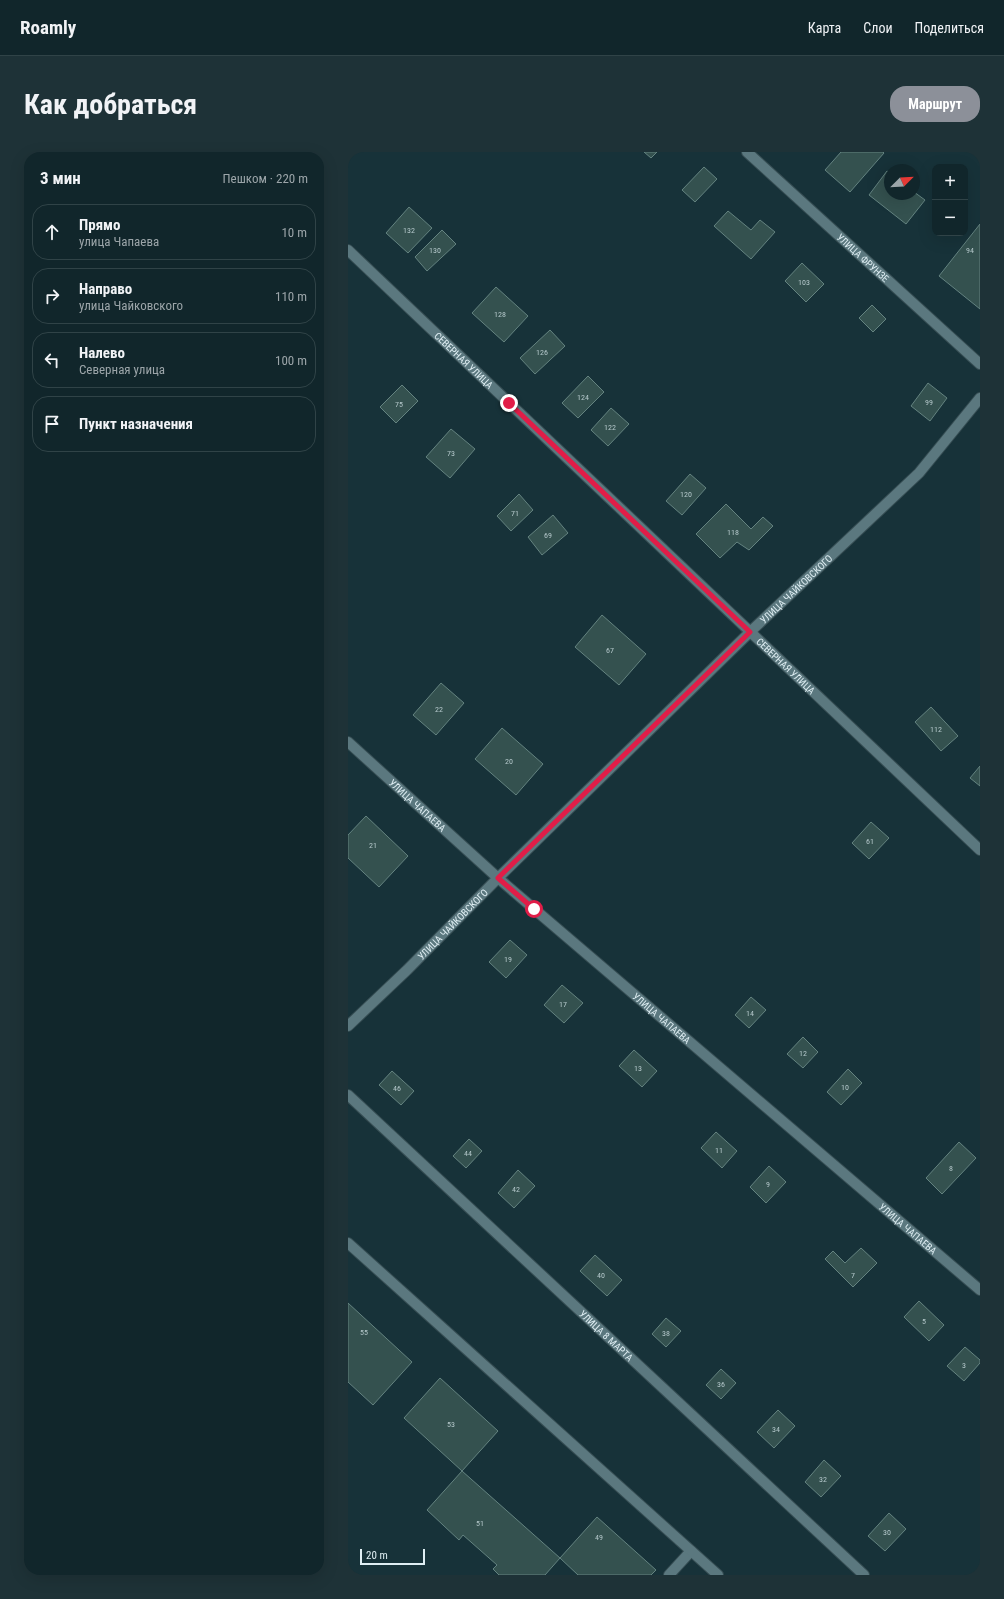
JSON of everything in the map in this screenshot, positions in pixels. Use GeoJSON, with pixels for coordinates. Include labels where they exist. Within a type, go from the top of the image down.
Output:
{"type":"FeatureCollection","features":[{"type":"Feature","properties":{"kind":"street","name":"УЛИЦА ФРУНЗЕ"},"geometry":{"type":"LineString","coordinates":[[747,152],[980,364]]}},
{"type":"Feature","properties":{"kind":"street","name":"СЕВЕРНАЯ УЛИЦА"},"geometry":{"type":"LineString","coordinates":[[348,250],[980,850]]}},
{"type":"Feature","properties":{"kind":"street","name":"УЛИЦА ЧАЙКОВСКОГО"},"geometry":{"type":"LineString","coordinates":[[348,1026],[407,970],[498,878],[750,632],[919,473],[980,398]]}},
{"type":"Feature","properties":{"kind":"street","name":"УЛИЦА ЧАПАЕВА"},"geometry":{"type":"LineString","coordinates":[[348,742],[498,878],[980,1290]]}},
{"type":"Feature","properties":{"kind":"street","name":"УЛИЦА 8 МАРТА"},"geometry":{"type":"LineString","coordinates":[[348,1095],[864,1575]]}},
{"type":"Feature","properties":{"kind":"street"},"geometry":{"type":"LineString","coordinates":[[348,1243],[718,1575]]}},
{"type":"Feature","properties":{"kind":"street"},"geometry":{"type":"LineString","coordinates":[[669,1575],[691,1551]]}},
{"type":"Feature","properties":{"kind":"building"},"geometry":{"type":"Polygon","coordinates":[[[644,152],[657,152],[651,158],[644,152]]]}},
{"type":"Feature","properties":{"kind":"building"},"geometry":{"type":"Polygon","coordinates":[[[841,152],[884,153],[850,192],[825,170],[841,152]]]}},
{"type":"Feature","properties":{"kind":"building"},"geometry":{"type":"Polygon","coordinates":[[[704,167],[717,179],[695,202],[682,190],[704,167]]]}},
{"type":"Feature","properties":{"kind":"building"},"geometry":{"type":"Polygon","coordinates":[[[884,175],[884,200],[920,200],[920,196],[925,200],[906,224],[869,195],[884,175]]]}},
{"type":"Feature","properties":{"kind":"building"},"geometry":{"type":"Polygon","coordinates":[[[409,207],[432,228],[408,253],[386,233],[409,207]]]}},
{"type":"Feature","properties":{"kind":"building"},"geometry":{"type":"Polygon","coordinates":[[[728,211],[751,230],[760,220],[775,232],[751,259],[714,226],[728,211]]]}},
{"type":"Feature","properties":{"kind":"building"},"geometry":{"type":"Polygon","coordinates":[[[980,224],[980,309],[939,276],[980,224]]]}},
{"type":"Feature","properties":{"kind":"building"},"geometry":{"type":"Polygon","coordinates":[[[442,230],[456,244],[427,271],[415,257],[442,230]]]}},
{"type":"Feature","properties":{"kind":"building"},"geometry":{"type":"Polygon","coordinates":[[[802,263],[824,284],[806,302],[785,281],[802,263]]]}},
{"type":"Feature","properties":{"kind":"building"},"geometry":{"type":"Polygon","coordinates":[[[496,287],[528,316],[504,342],[472,313],[496,287]]]}},
{"type":"Feature","properties":{"kind":"building"},"geometry":{"type":"Polygon","coordinates":[[[872,305],[886,319],[873,332],[859,318],[872,305]]]}},
{"type":"Feature","properties":{"kind":"building"},"geometry":{"type":"Polygon","coordinates":[[[550,330],[565,346],[535,374],[520,358],[550,330]]]}},
{"type":"Feature","properties":{"kind":"building"},"geometry":{"type":"Polygon","coordinates":[[[588,376],[604,392],[578,418],[562,403],[588,376]]]}},
{"type":"Feature","properties":{"kind":"building"},"geometry":{"type":"Polygon","coordinates":[[[928,383],[947,398],[930,421],[911,406],[928,383]]]}},
{"type":"Feature","properties":{"kind":"building"},"geometry":{"type":"Polygon","coordinates":[[[402,385],[418,401],[396,423],[380,407],[402,385]]]}},
{"type":"Feature","properties":{"kind":"building"},"geometry":{"type":"Polygon","coordinates":[[[611,408],[629,424],[608,446],[591,430],[611,408]]]}},
{"type":"Feature","properties":{"kind":"building"},"geometry":{"type":"Polygon","coordinates":[[[451,429],[475,449],[450,478],[426,457],[451,429]]]}},
{"type":"Feature","properties":{"kind":"building"},"geometry":{"type":"Polygon","coordinates":[[[690,474],[706,488],[682,515],[666,501],[690,474]]]}},
{"type":"Feature","properties":{"kind":"building"},"geometry":{"type":"Polygon","coordinates":[[[519,494],[533,510],[511,531],[497,516],[519,494]]]}},
{"type":"Feature","properties":{"kind":"building"},"geometry":{"type":"Polygon","coordinates":[[[726,504],[751,529],[763,517],[773,526],[749,550],[737,542],[720,558],[696,534],[726,504]]]}},
{"type":"Feature","properties":{"kind":"building"},"geometry":{"type":"Polygon","coordinates":[[[553,515],[568,533],[542,555],[528,537],[553,515]]]}},
{"type":"Feature","properties":{"kind":"building"},"geometry":{"type":"Polygon","coordinates":[[[602,615],[646,654],[619,685],[575,647],[602,615]]]}},
{"type":"Feature","properties":{"kind":"building"},"geometry":{"type":"Polygon","coordinates":[[[441,683],[464,703],[436,735],[413,715],[441,683]]]}},
{"type":"Feature","properties":{"kind":"building"},"geometry":{"type":"Polygon","coordinates":[[[931,707],[958,736],[941,751],[915,722],[931,707]]]}},
{"type":"Feature","properties":{"kind":"building"},"geometry":{"type":"Polygon","coordinates":[[[502,728],[543,764],[516,795],[475,759],[502,728]]]}},
{"type":"Feature","properties":{"kind":"building"},"geometry":{"type":"Polygon","coordinates":[[[980,766],[980,786],[970,778],[980,766]]]}},
{"type":"Feature","properties":{"kind":"building"},"geometry":{"type":"Polygon","coordinates":[[[366,816],[408,856],[379,887],[348,858],[348,835],[366,816]]]}},
{"type":"Feature","properties":{"kind":"building"},"geometry":{"type":"Polygon","coordinates":[[[871,822],[889,838],[869,859],[852,843],[871,822]]]}},
{"type":"Feature","properties":{"kind":"building"},"geometry":{"type":"Polygon","coordinates":[[[510,940],[527,955],[506,978],[489,962],[510,940]]]}},
{"type":"Feature","properties":{"kind":"building"},"geometry":{"type":"Polygon","coordinates":[[[562,985],[583,1003],[564,1023],[544,1005],[562,985]]]}},
{"type":"Feature","properties":{"kind":"building"},"geometry":{"type":"Polygon","coordinates":[[[751,997],[766,1010],[749,1028],[735,1015],[751,997]]]}},
{"type":"Feature","properties":{"kind":"building"},"geometry":{"type":"Polygon","coordinates":[[[803,1037],[818,1052],[803,1068],[787,1054],[803,1037]]]}},
{"type":"Feature","properties":{"kind":"building"},"geometry":{"type":"Polygon","coordinates":[[[634,1050],[657,1071],[642,1087],[619,1066],[634,1050]]]}},
{"type":"Feature","properties":{"kind":"building"},"geometry":{"type":"Polygon","coordinates":[[[848,1069],[862,1083],[841,1105],[827,1092],[848,1069]]]}},
{"type":"Feature","properties":{"kind":"building"},"geometry":{"type":"Polygon","coordinates":[[[392,1071],[414,1091],[401,1105],[379,1085],[392,1071]]]}},
{"type":"Feature","properties":{"kind":"building"},"geometry":{"type":"Polygon","coordinates":[[[716,1132],[737,1151],[722,1168],[701,1148],[716,1132]]]}},
{"type":"Feature","properties":{"kind":"building"},"geometry":{"type":"Polygon","coordinates":[[[469,1139],[482,1151],[466,1168],[453,1156],[469,1139]]]}},
{"type":"Feature","properties":{"kind":"building"},"geometry":{"type":"Polygon","coordinates":[[[959,1142],[976,1158],[942,1194],[926,1178],[959,1142]]]}},
{"type":"Feature","properties":{"kind":"building"},"geometry":{"type":"Polygon","coordinates":[[[769,1166],[786,1182],[766,1203],[750,1187],[769,1166]]]}},
{"type":"Feature","properties":{"kind":"building"},"geometry":{"type":"Polygon","coordinates":[[[518,1170],[535,1186],[514,1208],[498,1193],[518,1170]]]}},
{"type":"Feature","properties":{"kind":"building"},"geometry":{"type":"Polygon","coordinates":[[[861,1248],[877,1263],[853,1287],[825,1259],[833,1251],[845,1263],[861,1248]]]}},
{"type":"Feature","properties":{"kind":"building"},"geometry":{"type":"Polygon","coordinates":[[[595,1255],[622,1280],[607,1296],[580,1271],[595,1255]]]}},
{"type":"Feature","properties":{"kind":"building"},"geometry":{"type":"Polygon","coordinates":[[[919,1301],[944,1325],[929,1341],[904,1317],[919,1301]]]}},
{"type":"Feature","properties":{"kind":"building"},"geometry":{"type":"Polygon","coordinates":[[[348,1303],[412,1362],[373,1405],[348,1382],[348,1303]]]}},
{"type":"Feature","properties":{"kind":"building"},"geometry":{"type":"Polygon","coordinates":[[[666,1318],[681,1331],[666,1347],[652,1334],[666,1318]]]}},
{"type":"Feature","properties":{"kind":"building"},"geometry":{"type":"Polygon","coordinates":[[[965,1347],[980,1360],[980,1363],[964,1381],[947,1366],[965,1347]]]}},
{"type":"Feature","properties":{"kind":"building"},"geometry":{"type":"Polygon","coordinates":[[[721,1369],[736,1383],[721,1399],[706,1385],[721,1369]]]}},
{"type":"Feature","properties":{"kind":"building"},"geometry":{"type":"Polygon","coordinates":[[[440,1378],[498,1431],[462,1471],[404,1418],[440,1378]]]}},
{"type":"Feature","properties":{"kind":"building"},"geometry":{"type":"Polygon","coordinates":[[[778,1410],[795,1426],[774,1448],[757,1432],[778,1410]]]}},
{"type":"Feature","properties":{"kind":"building"},"geometry":{"type":"Polygon","coordinates":[[[824,1460],[841,1476],[821,1497],[805,1482],[824,1460]]]}},
{"type":"Feature","properties":{"kind":"building"},"geometry":{"type":"Polygon","coordinates":[[[462,1471],[560,1558],[545,1575],[499,1575],[493,1569],[497,1565],[463,1535],[459,1540],[427,1510],[462,1471]]]}},
{"type":"Feature","properties":{"kind":"building"},"geometry":{"type":"Polygon","coordinates":[[[889,1513],[906,1529],[885,1551],[868,1536],[889,1513]]]}},
{"type":"Feature","properties":{"kind":"building"},"geometry":{"type":"Polygon","coordinates":[[[597,1517],[656,1570],[651,1575],[578,1575],[560,1558],[597,1517]]]}},
{"type":"Feature","properties":{"kind":"route"},"geometry":{"type":"LineString","coordinates":[[509,403],[750,632],[498,878],[534,909]]}}]}
